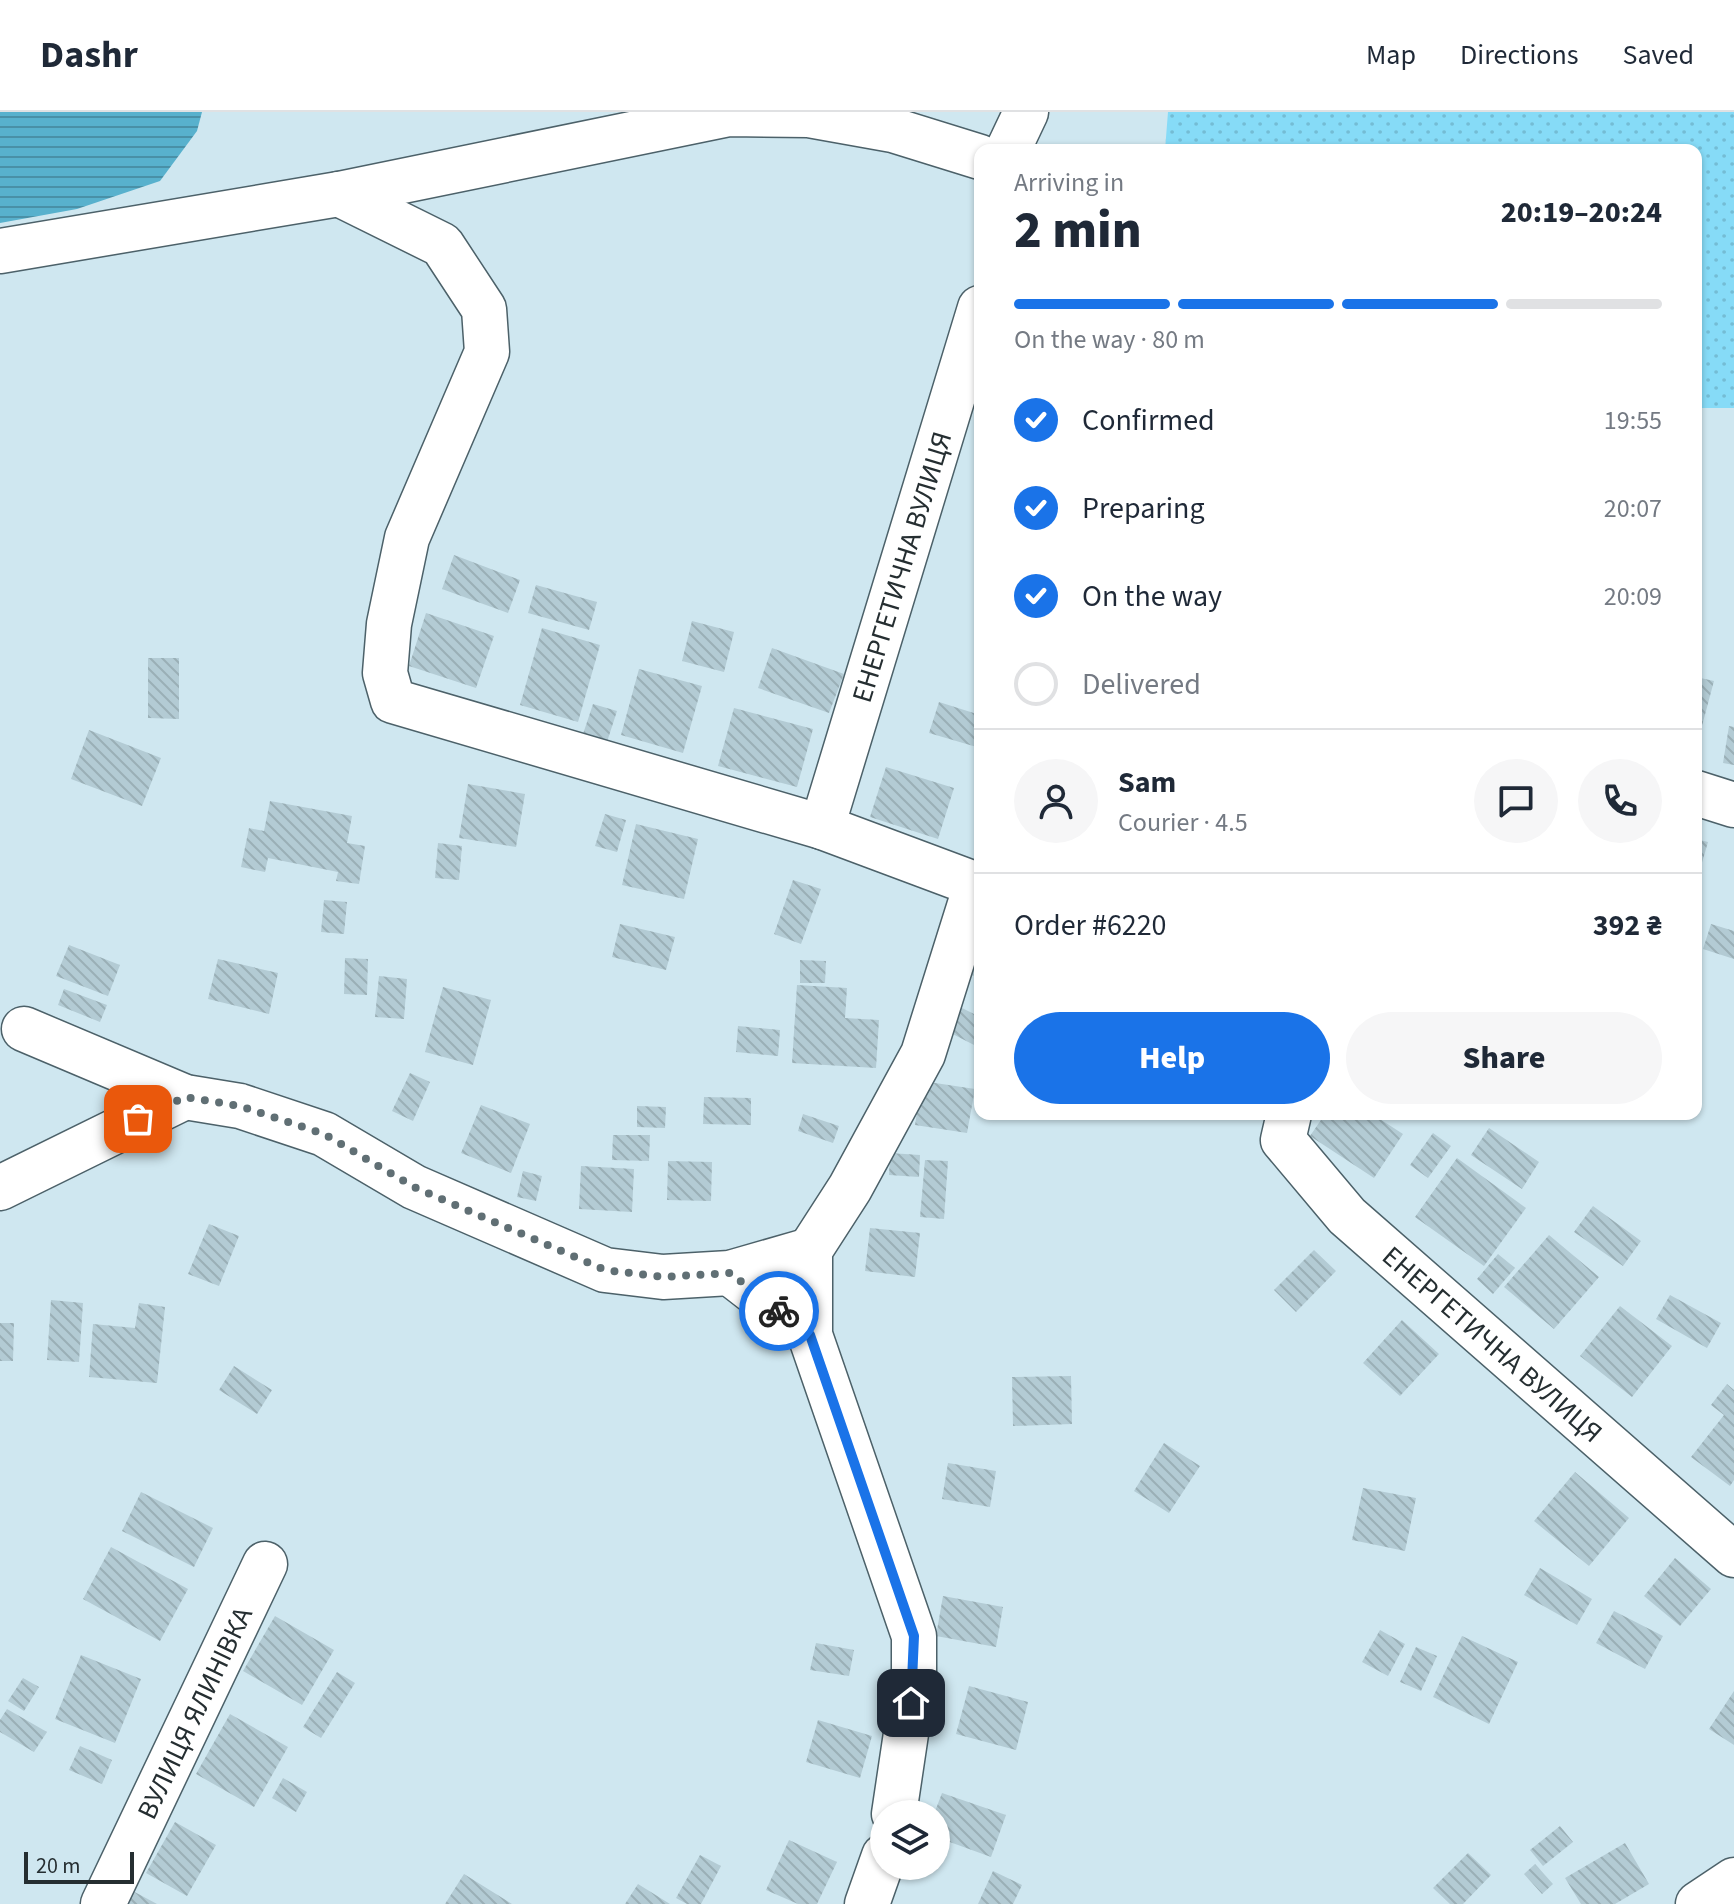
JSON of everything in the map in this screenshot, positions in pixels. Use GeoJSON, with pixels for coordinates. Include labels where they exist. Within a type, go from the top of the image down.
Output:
{"type":"FeatureCollection","features":[{"type":"Feature","properties":{"kind":"street"},"geometry":{"type":"LineString","coordinates":[[1011,144],[1026,112]]}},
{"type":"Feature","properties":{"kind":"street"},"geometry":{"type":"LineString","coordinates":[[0,251],[339,194],[729,114],[809,115],[893,130],[974,155]]}},
{"type":"Feature","properties":{"kind":"street"},"geometry":{"type":"LineString","coordinates":[[339,194],[442,245],[484,309],[487,352],[407,538],[389,624],[385,673],[393,701],[822,827],[974,884]]}},
{"type":"Feature","properties":{"kind":"street","name":"ЕНЕРГЕТИЧНА ВУЛИЦЯ"},"geometry":{"type":"LineString","coordinates":[[822,827],[974,328]]}},
{"type":"Feature","properties":{"kind":"street"},"geometry":{"type":"LineString","coordinates":[[1702,795],[1734,805]]}},
{"type":"Feature","properties":{"kind":"street"},"geometry":{"type":"LineString","coordinates":[[896,1800],[914,1680],[914,1636],[810,1335],[810,1250],[850,1188],[923,1054],[974,898]]}},
{"type":"Feature","properties":{"kind":"street"},"geometry":{"type":"LineString","coordinates":[[24,1029],[185,1097],[240,1106],[324,1134],[414,1187],[605,1270],[663,1277],[730,1273],[810,1250]]}},
{"type":"Feature","properties":{"kind":"street"},"geometry":{"type":"LineString","coordinates":[[0,1188],[185,1097]]}},
{"type":"Feature","properties":{"kind":"street","name":"ЕНЕРГЕТИЧНА ВУЛИЦЯ"},"geometry":{"type":"LineString","coordinates":[[1288,1120],[1283,1140],[1347,1216],[1734,1555]]}},
{"type":"Feature","properties":{"kind":"street"},"geometry":{"type":"LineString","coordinates":[[730,1273],[810,1335]]}},
{"type":"Feature","properties":{"kind":"street","name":"ВУЛИЦЯ ЯЛИНІВКА"},"geometry":{"type":"LineString","coordinates":[[103,1904],[265,1564]]}},
{"type":"Feature","properties":{"kind":"street"},"geometry":{"type":"LineString","coordinates":[[867,1904],[876,1880]]}},
{"type":"Feature","properties":{"kind":"street"},"geometry":{"type":"LineString","coordinates":[[1698,1904],[1734,1880]]}},
{"type":"Feature","properties":{"kind":"shaded area"},"geometry":{"type":"Polygon","coordinates":[[[0,112],[202,112],[197,131],[160,181],[77,209],[0,223],[0,112]]]}},
{"type":"Feature","properties":{"kind":"shaded area"},"geometry":{"type":"Polygon","coordinates":[[[1168,112],[1734,112],[1734,408],[1702,408],[1702,144],[1165,144],[1168,112]]]}},
{"type":"Feature","properties":{"kind":"building"},"geometry":{"type":"Polygon","coordinates":[[[454,555],[520,580],[508,613],[442,589],[454,555]]]}},
{"type":"Feature","properties":{"kind":"building"},"geometry":{"type":"Polygon","coordinates":[[[536,585],[597,602],[589,630],[528,613],[536,585]]]}},
{"type":"Feature","properties":{"kind":"building"},"geometry":{"type":"Polygon","coordinates":[[[426,613],[494,636],[476,688],[409,666],[426,613]]]}},
{"type":"Feature","properties":{"kind":"building"},"geometry":{"type":"Polygon","coordinates":[[[692,621],[734,632],[724,672],[682,661],[692,621]]]}},
{"type":"Feature","properties":{"kind":"building"},"geometry":{"type":"Polygon","coordinates":[[[542,628],[600,645],[578,722],[520,705],[542,628]]]}},
{"type":"Feature","properties":{"kind":"building"},"geometry":{"type":"Polygon","coordinates":[[[772,648],[844,674],[829,713],[758,688],[772,648]]]}},
{"type":"Feature","properties":{"kind":"building"},"geometry":{"type":"Polygon","coordinates":[[[148,658],[179,658],[179,719],[148,718],[148,658]]]}},
{"type":"Feature","properties":{"kind":"building"},"geometry":{"type":"Polygon","coordinates":[[[639,669],[702,686],[683,753],[621,735],[639,669]]]}},
{"type":"Feature","properties":{"kind":"building"},"geometry":{"type":"Polygon","coordinates":[[[1702,678],[1714,681],[1702,726],[1702,678]]]}},
{"type":"Feature","properties":{"kind":"building"},"geometry":{"type":"Polygon","coordinates":[[[939,702],[974,713],[974,746],[929,733],[939,702]]]}},
{"type":"Feature","properties":{"kind":"building"},"geometry":{"type":"Polygon","coordinates":[[[593,704],[617,711],[606,745],[582,737],[593,704]]]}},
{"type":"Feature","properties":{"kind":"building"},"geometry":{"type":"Polygon","coordinates":[[[734,708],[813,729],[797,787],[718,766],[734,708]]]}},
{"type":"Feature","properties":{"kind":"building"},"geometry":{"type":"Polygon","coordinates":[[[1729,726],[1734,727],[1734,765],[1723,763],[1729,726]]]}},
{"type":"Feature","properties":{"kind":"building"},"geometry":{"type":"Polygon","coordinates":[[[89,730],[161,758],[142,806],[71,779],[89,730]]]}},
{"type":"Feature","properties":{"kind":"building"},"geometry":{"type":"Polygon","coordinates":[[[886,767],[954,788],[938,839],[870,817],[886,767]]]}},
{"type":"Feature","properties":{"kind":"building"},"geometry":{"type":"Polygon","coordinates":[[[468,784],[525,794],[516,847],[459,838],[468,784]]]}},
{"type":"Feature","properties":{"kind":"building"},"geometry":{"type":"Polygon","coordinates":[[[270,801],[352,816],[347,843],[365,846],[359,884],[336,881],[338,872],[268,858],[265,872],[241,867],[249,828],[264,831],[270,801]]]}},
{"type":"Feature","properties":{"kind":"building"},"geometry":{"type":"Polygon","coordinates":[[[605,814],[626,820],[617,852],[595,846],[605,814]]]}},
{"type":"Feature","properties":{"kind":"building"},"geometry":{"type":"Polygon","coordinates":[[[636,824],[698,839],[684,899],[622,885],[636,824]]]}},
{"type":"Feature","properties":{"kind":"building"},"geometry":{"type":"Polygon","coordinates":[[[1702,840],[1708,842],[1702,863],[1702,840]]]}},
{"type":"Feature","properties":{"kind":"building"},"geometry":{"type":"Polygon","coordinates":[[[438,843],[462,846],[459,880],[435,878],[438,843]]]}},
{"type":"Feature","properties":{"kind":"building"},"geometry":{"type":"Polygon","coordinates":[[[793,880],[821,889],[801,944],[774,934],[793,880]]]}},
{"type":"Feature","properties":{"kind":"building"},"geometry":{"type":"Polygon","coordinates":[[[324,900],[347,902],[344,934],[321,932],[324,900]]]}},
{"type":"Feature","properties":{"kind":"building"},"geometry":{"type":"Polygon","coordinates":[[[620,924],[675,937],[666,970],[612,957],[620,924]]]}},
{"type":"Feature","properties":{"kind":"building"},"geometry":{"type":"Polygon","coordinates":[[[1711,924],[1734,931],[1734,959],[1703,949],[1711,924]]]}},
{"type":"Feature","properties":{"kind":"building"},"geometry":{"type":"Polygon","coordinates":[[[69,945],[120,965],[108,996],[56,976],[69,945]]]}},
{"type":"Feature","properties":{"kind":"building"},"geometry":{"type":"Polygon","coordinates":[[[974,951],[974,976],[966,973],[974,951]]]}},
{"type":"Feature","properties":{"kind":"building"},"geometry":{"type":"Polygon","coordinates":[[[345,958],[368,959],[367,995],[344,994],[345,958]]]}},
{"type":"Feature","properties":{"kind":"building"},"geometry":{"type":"Polygon","coordinates":[[[218,959],[278,973],[269,1014],[208,999],[218,959]]]}},
{"type":"Feature","properties":{"kind":"building"},"geometry":{"type":"Polygon","coordinates":[[[800,960],[826,961],[825,983],[800,983],[800,960]]]}},
{"type":"Feature","properties":{"kind":"building"},"geometry":{"type":"Polygon","coordinates":[[[379,976],[407,979],[404,1019],[375,1017],[379,976]]]}},
{"type":"Feature","properties":{"kind":"building"},"geometry":{"type":"Polygon","coordinates":[[[797,985],[847,988],[845,1018],[879,1020],[876,1068],[792,1063],[797,985]]]}},
{"type":"Feature","properties":{"kind":"building"},"geometry":{"type":"Polygon","coordinates":[[[443,987],[491,1000],[473,1065],[425,1052],[443,987]]]}},
{"type":"Feature","properties":{"kind":"building"},"geometry":{"type":"Polygon","coordinates":[[[64,989],[107,1005],[100,1022],[58,1005],[64,989]]]}},
{"type":"Feature","properties":{"kind":"building"},"geometry":{"type":"Polygon","coordinates":[[[954,1004],[974,1014],[974,1045],[941,1028],[954,1004]]]}},
{"type":"Feature","properties":{"kind":"building"},"geometry":{"type":"Polygon","coordinates":[[[738,1026],[780,1030],[778,1056],[736,1052],[738,1026]]]}},
{"type":"Feature","properties":{"kind":"building"},"geometry":{"type":"Polygon","coordinates":[[[410,1073],[430,1082],[413,1121],[392,1111],[410,1073]]]}},
{"type":"Feature","properties":{"kind":"building"},"geometry":{"type":"Polygon","coordinates":[[[922,1081],[974,1089],[967,1133],[915,1125],[922,1081]]]}},
{"type":"Feature","properties":{"kind":"building"},"geometry":{"type":"Polygon","coordinates":[[[704,1097],[751,1098],[751,1125],[703,1124],[704,1097]]]}},
{"type":"Feature","properties":{"kind":"building"},"geometry":{"type":"Polygon","coordinates":[[[481,1105],[530,1124],[511,1173],[461,1153],[481,1105]]]}},
{"type":"Feature","properties":{"kind":"building"},"geometry":{"type":"Polygon","coordinates":[[[637,1106],[666,1107],[665,1128],[637,1127],[637,1106]]]}},
{"type":"Feature","properties":{"kind":"building"},"geometry":{"type":"Polygon","coordinates":[[[803,1114],[839,1126],[833,1143],[798,1131],[803,1114]]]}},
{"type":"Feature","properties":{"kind":"building"},"geometry":{"type":"Polygon","coordinates":[[[1321,1120],[1381,1120],[1403,1134],[1374,1178],[1310,1136],[1321,1120]]]}},
{"type":"Feature","properties":{"kind":"building"},"geometry":{"type":"Polygon","coordinates":[[[1489,1128],[1539,1162],[1522,1189],[1471,1155],[1489,1128]]]}},
{"type":"Feature","properties":{"kind":"building"},"geometry":{"type":"Polygon","coordinates":[[[1433,1133],[1451,1146],[1428,1178],[1410,1165],[1433,1133]]]}},
{"type":"Feature","properties":{"kind":"building"},"geometry":{"type":"Polygon","coordinates":[[[613,1135],[650,1135],[649,1161],[612,1160],[613,1135]]]}},
{"type":"Feature","properties":{"kind":"building"},"geometry":{"type":"Polygon","coordinates":[[[890,1153],[920,1155],[919,1177],[889,1175],[890,1153]]]}},
{"type":"Feature","properties":{"kind":"building"},"geometry":{"type":"Polygon","coordinates":[[[1457,1158],[1526,1208],[1484,1266],[1415,1217],[1457,1158]]]}},
{"type":"Feature","properties":{"kind":"building"},"geometry":{"type":"Polygon","coordinates":[[[925,1160],[948,1161],[944,1219],[920,1217],[925,1160]]]}},
{"type":"Feature","properties":{"kind":"building"},"geometry":{"type":"Polygon","coordinates":[[[668,1161],[712,1162],[711,1201],[667,1200],[668,1161]]]}},
{"type":"Feature","properties":{"kind":"building"},"geometry":{"type":"Polygon","coordinates":[[[581,1166],[634,1169],[632,1212],[579,1209],[581,1166]]]}},
{"type":"Feature","properties":{"kind":"building"},"geometry":{"type":"Polygon","coordinates":[[[523,1171],[542,1176],[536,1201],[517,1197],[523,1171]]]}},
{"type":"Feature","properties":{"kind":"building"},"geometry":{"type":"Polygon","coordinates":[[[1593,1206],[1641,1241],[1623,1266],[1574,1232],[1593,1206]]]}},
{"type":"Feature","properties":{"kind":"building"},"geometry":{"type":"Polygon","coordinates":[[[209,1224],[239,1236],[219,1286],[188,1274],[209,1224]]]}},
{"type":"Feature","properties":{"kind":"building"},"geometry":{"type":"Polygon","coordinates":[[[870,1228],[920,1233],[915,1277],[865,1271],[870,1228]]]}},
{"type":"Feature","properties":{"kind":"building"},"geometry":{"type":"Polygon","coordinates":[[[1549,1235],[1599,1277],[1554,1329],[1504,1287],[1549,1235]]]}},
{"type":"Feature","properties":{"kind":"building"},"geometry":{"type":"Polygon","coordinates":[[[1314,1250],[1336,1271],[1296,1312],[1274,1290],[1314,1250]]]}},
{"type":"Feature","properties":{"kind":"building"},"geometry":{"type":"Polygon","coordinates":[[[1498,1254],[1515,1268],[1493,1294],[1477,1279],[1498,1254]]]}},
{"type":"Feature","properties":{"kind":"building"},"geometry":{"type":"Polygon","coordinates":[[[1670,1295],[1721,1323],[1707,1348],[1656,1319],[1670,1295]]]}},
{"type":"Feature","properties":{"kind":"building"},"geometry":{"type":"Polygon","coordinates":[[[51,1300],[83,1303],[79,1362],[47,1360],[51,1300]]]}},
{"type":"Feature","properties":{"kind":"building"},"geometry":{"type":"Polygon","coordinates":[[[139,1303],[165,1307],[157,1383],[89,1377],[93,1324],[135,1328],[139,1303]]]}},
{"type":"Feature","properties":{"kind":"building"},"geometry":{"type":"Polygon","coordinates":[[[1620,1306],[1672,1346],[1632,1397],[1580,1356],[1620,1306]]]}},
{"type":"Feature","properties":{"kind":"building"},"geometry":{"type":"Polygon","coordinates":[[[1402,1320],[1439,1354],[1400,1396],[1363,1363],[1402,1320]]]}},
{"type":"Feature","properties":{"kind":"building"},"geometry":{"type":"Polygon","coordinates":[[[0,1323],[14,1323],[13,1361],[0,1361],[0,1323]]]}},
{"type":"Feature","properties":{"kind":"building"},"geometry":{"type":"Polygon","coordinates":[[[234,1366],[272,1390],[257,1414],[219,1390],[234,1366]]]}},
{"type":"Feature","properties":{"kind":"building"},"geometry":{"type":"Polygon","coordinates":[[[1071,1376],[1072,1424],[1013,1426],[1012,1377],[1071,1376]]]}},
{"type":"Feature","properties":{"kind":"building"},"geometry":{"type":"Polygon","coordinates":[[[1727,1384],[1734,1390],[1734,1480],[1730,1486],[1691,1457],[1724,1415],[1711,1405],[1727,1384]]]}},
{"type":"Feature","properties":{"kind":"building"},"geometry":{"type":"Polygon","coordinates":[[[1164,1443],[1200,1466],[1169,1513],[1134,1491],[1164,1443]]]}},
{"type":"Feature","properties":{"kind":"building"},"geometry":{"type":"Polygon","coordinates":[[[948,1463],[996,1471],[990,1507],[942,1499],[948,1463]]]}},
{"type":"Feature","properties":{"kind":"building"},"geometry":{"type":"Polygon","coordinates":[[[1575,1472],[1629,1518],[1589,1566],[1534,1521],[1575,1472]]]}},
{"type":"Feature","properties":{"kind":"building"},"geometry":{"type":"Polygon","coordinates":[[[1363,1488],[1416,1498],[1405,1551],[1352,1540],[1363,1488]]]}},
{"type":"Feature","properties":{"kind":"building"},"geometry":{"type":"Polygon","coordinates":[[[141,1492],[213,1528],[194,1567],[122,1531],[141,1492]]]}},
{"type":"Feature","properties":{"kind":"building"},"geometry":{"type":"Polygon","coordinates":[[[111,1547],[188,1589],[160,1641],[83,1599],[111,1547]]]}},
{"type":"Feature","properties":{"kind":"building"},"geometry":{"type":"Polygon","coordinates":[[[1675,1558],[1711,1589],[1680,1626],[1644,1596],[1675,1558]]]}},
{"type":"Feature","properties":{"kind":"building"},"geometry":{"type":"Polygon","coordinates":[[[1540,1568],[1592,1599],[1577,1625],[1524,1595],[1540,1568]]]}},
{"type":"Feature","properties":{"kind":"building"},"geometry":{"type":"Polygon","coordinates":[[[943,1596],[1003,1607],[996,1647],[936,1636],[943,1596]]]}},
{"type":"Feature","properties":{"kind":"building"},"geometry":{"type":"Polygon","coordinates":[[[1614,1611],[1663,1636],[1645,1669],[1596,1643],[1614,1611]]]}},
{"type":"Feature","properties":{"kind":"building"},"geometry":{"type":"Polygon","coordinates":[[[275,1616],[334,1650],[302,1705],[243,1671],[275,1616]]]}},
{"type":"Feature","properties":{"kind":"building"},"geometry":{"type":"Polygon","coordinates":[[[1380,1630],[1405,1644],[1388,1676],[1362,1662],[1380,1630]]]}},
{"type":"Feature","properties":{"kind":"building"},"geometry":{"type":"Polygon","coordinates":[[[1462,1636],[1518,1662],[1489,1724],[1433,1697],[1462,1636]]]}},
{"type":"Feature","properties":{"kind":"building"},"geometry":{"type":"Polygon","coordinates":[[[816,1643],[854,1650],[849,1676],[810,1670],[816,1643]]]}},
{"type":"Feature","properties":{"kind":"building"},"geometry":{"type":"Polygon","coordinates":[[[1416,1647],[1437,1656],[1421,1691],[1400,1682],[1416,1647]]]}},
{"type":"Feature","properties":{"kind":"building"},"geometry":{"type":"Polygon","coordinates":[[[81,1655],[141,1679],[115,1743],[55,1719],[81,1655]]]}},
{"type":"Feature","properties":{"kind":"building"},"geometry":{"type":"Polygon","coordinates":[[[337,1672],[355,1683],[321,1738],[303,1727],[337,1672]]]}},
{"type":"Feature","properties":{"kind":"building"},"geometry":{"type":"Polygon","coordinates":[[[23,1678],[39,1687],[24,1711],[8,1701],[23,1678]]]}},
{"type":"Feature","properties":{"kind":"building"},"geometry":{"type":"Polygon","coordinates":[[[969,1686],[1028,1702],[1016,1750],[956,1734],[969,1686]]]}},
{"type":"Feature","properties":{"kind":"building"},"geometry":{"type":"Polygon","coordinates":[[[1734,1691],[1734,1745],[1709,1729],[1734,1691]]]}},
{"type":"Feature","properties":{"kind":"building"},"geometry":{"type":"Polygon","coordinates":[[[7,1709],[47,1732],[34,1752],[0,1732],[0,1720],[7,1709]]]}},
{"type":"Feature","properties":{"kind":"building"},"geometry":{"type":"Polygon","coordinates":[[[230,1714],[288,1747],[254,1807],[196,1774],[230,1714]]]}},
{"type":"Feature","properties":{"kind":"building"},"geometry":{"type":"Polygon","coordinates":[[[818,1720],[872,1736],[860,1778],[806,1762],[818,1720]]]}},
{"type":"Feature","properties":{"kind":"building"},"geometry":{"type":"Polygon","coordinates":[[[80,1746],[112,1760],[102,1784],[69,1770],[80,1746]]]}},
{"type":"Feature","properties":{"kind":"building"},"geometry":{"type":"Polygon","coordinates":[[[283,1778],[307,1792],[296,1812],[272,1798],[283,1778]]]}},
{"type":"Feature","properties":{"kind":"building"},"geometry":{"type":"Polygon","coordinates":[[[942,1793],[1006,1815],[991,1857],[950,1842],[950,1800],[939,1800],[942,1793]]]}},
{"type":"Feature","properties":{"kind":"building"},"geometry":{"type":"Polygon","coordinates":[[[175,1822],[216,1845],[187,1896],[146,1873],[175,1822]]]}},
{"type":"Feature","properties":{"kind":"building"},"geometry":{"type":"Polygon","coordinates":[[[1560,1826],[1573,1842],[1543,1866],[1530,1850],[1560,1826]]]}},
{"type":"Feature","properties":{"kind":"building"},"geometry":{"type":"Polygon","coordinates":[[[789,1840],[837,1862],[817,1904],[798,1904],[766,1890],[789,1840]]]}},
{"type":"Feature","properties":{"kind":"building"},"geometry":{"type":"Polygon","coordinates":[[[1625,1843],[1649,1884],[1615,1904],[1581,1904],[1565,1878],[1625,1843]]]}},
{"type":"Feature","properties":{"kind":"building"},"geometry":{"type":"Polygon","coordinates":[[[1468,1853],[1491,1875],[1463,1904],[1450,1904],[1433,1888],[1468,1853]]]}},
{"type":"Feature","properties":{"kind":"building"},"geometry":{"type":"Polygon","coordinates":[[[700,1855],[721,1866],[701,1904],[687,1904],[676,1898],[700,1855]]]}},
{"type":"Feature","properties":{"kind":"building"},"geometry":{"type":"Polygon","coordinates":[[[1535,1864],[1553,1884],[1542,1894],[1524,1874],[1535,1864]]]}},
{"type":"Feature","properties":{"kind":"building"},"geometry":{"type":"Polygon","coordinates":[[[993,1871],[1022,1885],[1013,1904],[978,1904],[993,1871]]]}},
{"type":"Feature","properties":{"kind":"building"},"geometry":{"type":"Polygon","coordinates":[[[464,1874],[512,1904],[445,1904],[464,1874]]]}},
{"type":"Feature","properties":{"kind":"building"},"geometry":{"type":"Polygon","coordinates":[[[638,1884],[670,1904],[625,1904],[638,1884]]]}},
{"type":"Feature","properties":{"kind":"building"},"geometry":{"type":"Polygon","coordinates":[[[131,1890],[157,1904],[124,1904],[131,1890]]]}},
{"type":"Feature","properties":{"kind":"way so far"},"geometry":{"type":"LineString","coordinates":[[138,1119],[185,1097],[240,1106],[324,1134],[414,1187],[605,1270],[663,1277],[730,1273],[779,1311]]}},
{"type":"Feature","properties":{"kind":"route"},"geometry":{"type":"LineString","coordinates":[[779,1311],[810,1335],[895,1573],[914,1636],[911,1703]]}}]}
